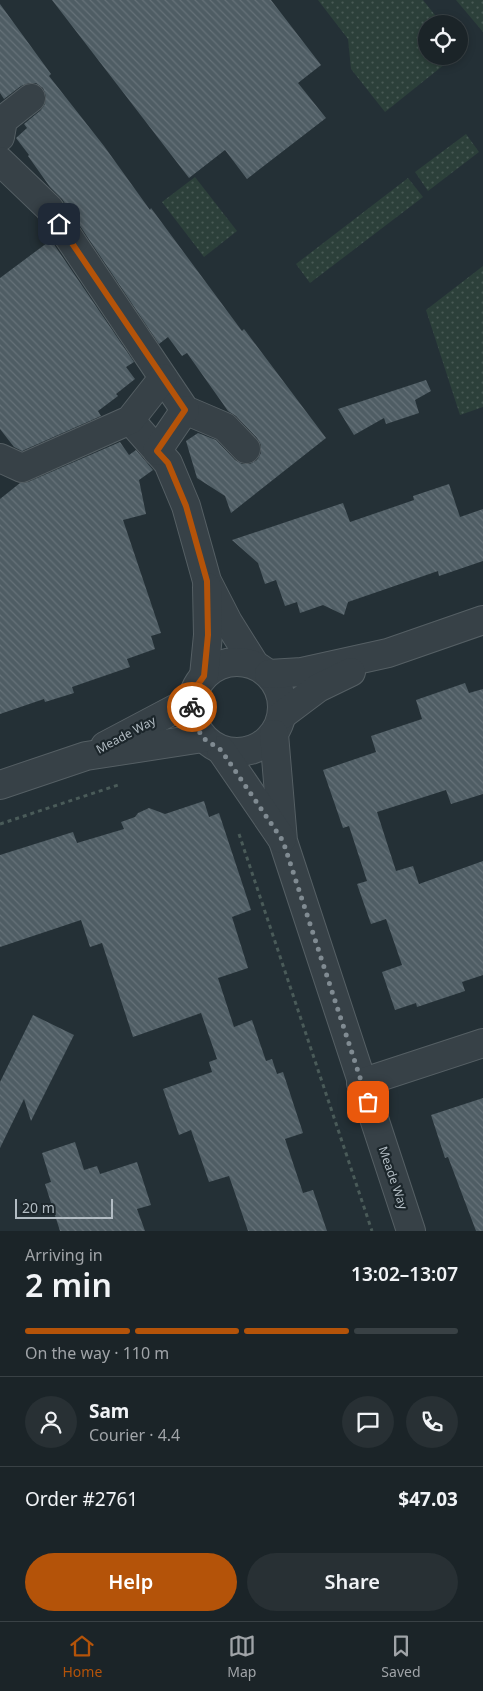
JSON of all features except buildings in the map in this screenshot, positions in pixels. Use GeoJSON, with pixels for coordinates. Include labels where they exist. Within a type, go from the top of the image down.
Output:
{"type":"FeatureCollection","features":[{"type":"Feature","properties":{"kind":"street"},"geometry":{"type":"LineString","coordinates":[[0,138],[3,120],[31,98]]}},
{"type":"Feature","properties":{"kind":"street"},"geometry":{"type":"LineString","coordinates":[[0,161],[49,208],[185,410],[225,427],[246,449]]}},
{"type":"Feature","properties":{"kind":"street"},"geometry":{"type":"LineString","coordinates":[[0,458],[22,468],[130,420],[163,378]]}},
{"type":"Feature","properties":{"kind":"street"},"geometry":{"type":"LineString","coordinates":[[157,451],[185,410]]}},
{"type":"Feature","properties":{"kind":"street"},"geometry":{"type":"LineString","coordinates":[[130,420],[168,463],[186,506],[207,581],[228,622],[262,669],[278,686],[283,700],[278,724]]}},
{"type":"Feature","properties":{"kind":"street"},"geometry":{"type":"LineString","coordinates":[[207,581],[208,635],[192,713],[196,726],[212,744],[236,753],[250,751],[264,744],[278,724],[318,688],[388,653]]}},
{"type":"Feature","properties":{"kind":"street"},"geometry":{"type":"LineString","coordinates":[[198,688],[214,668],[227,662],[241,661],[262,669],[302,672],[388,653],[483,620]]}},
{"type":"Feature","properties":{"kind":"street","name":"Meade Way"},"geometry":{"type":"LineString","coordinates":[[0,785],[86,756],[198,688]]}},
{"type":"Feature","properties":{"kind":"street","name":"Meade Way"},"geometry":{"type":"LineString","coordinates":[[278,724],[283,841],[411,1231]]}},
{"type":"Feature","properties":{"kind":"street","name":"Meade Way"},"geometry":{"type":"LineString","coordinates":[[86,756],[212,744],[283,841]]}},
{"type":"Feature","properties":{"kind":"street"},"geometry":{"type":"LineString","coordinates":[[362,1083],[483,1043]]}},
{"type":"Feature","properties":{"kind":"path"},"geometry":{"type":"LineString","coordinates":[[0,824],[121,784]]}},
{"type":"Feature","properties":{"kind":"path"},"geometry":{"type":"LineString","coordinates":[[237,829],[372,1231]]}},
{"type":"Feature","properties":{"kind":"green space"},"geometry":{"type":"Polygon","coordinates":[[[318,0],[423,0],[435,15],[418,15],[418,65],[444,65],[385,112],[351,69],[348,39],[318,0]]]}},
{"type":"Feature","properties":{"kind":"green space"},"geometry":{"type":"Polygon","coordinates":[[[456,0],[483,0],[483,32],[456,0]]]}},
{"type":"Feature","properties":{"kind":"green space"},"geometry":{"type":"Polygon","coordinates":[[[466,134],[479,152],[428,191],[415,172],[466,134]]]}},
{"type":"Feature","properties":{"kind":"green space"},"geometry":{"type":"Polygon","coordinates":[[[195,177],[237,231],[204,257],[162,202],[195,177]]]}},
{"type":"Feature","properties":{"kind":"green space"},"geometry":{"type":"Polygon","coordinates":[[[408,178],[423,197],[310,283],[296,264],[408,178]]]}},
{"type":"Feature","properties":{"kind":"green space"},"geometry":{"type":"Polygon","coordinates":[[[483,266],[483,407],[460,415],[426,310],[483,266]]]}},
{"type":"Feature","properties":{"kind":"way so far"},"geometry":{"type":"LineString","coordinates":[[192,707],[196,726],[203,738],[221,750],[283,841],[368,1102]]}},
{"type":"Feature","properties":{"kind":"route"},"geometry":{"type":"LineString","coordinates":[[59,224],[185,410],[157,451],[168,463],[186,506],[207,581],[208,635],[204,676],[196,687],[192,707]]}}]}
